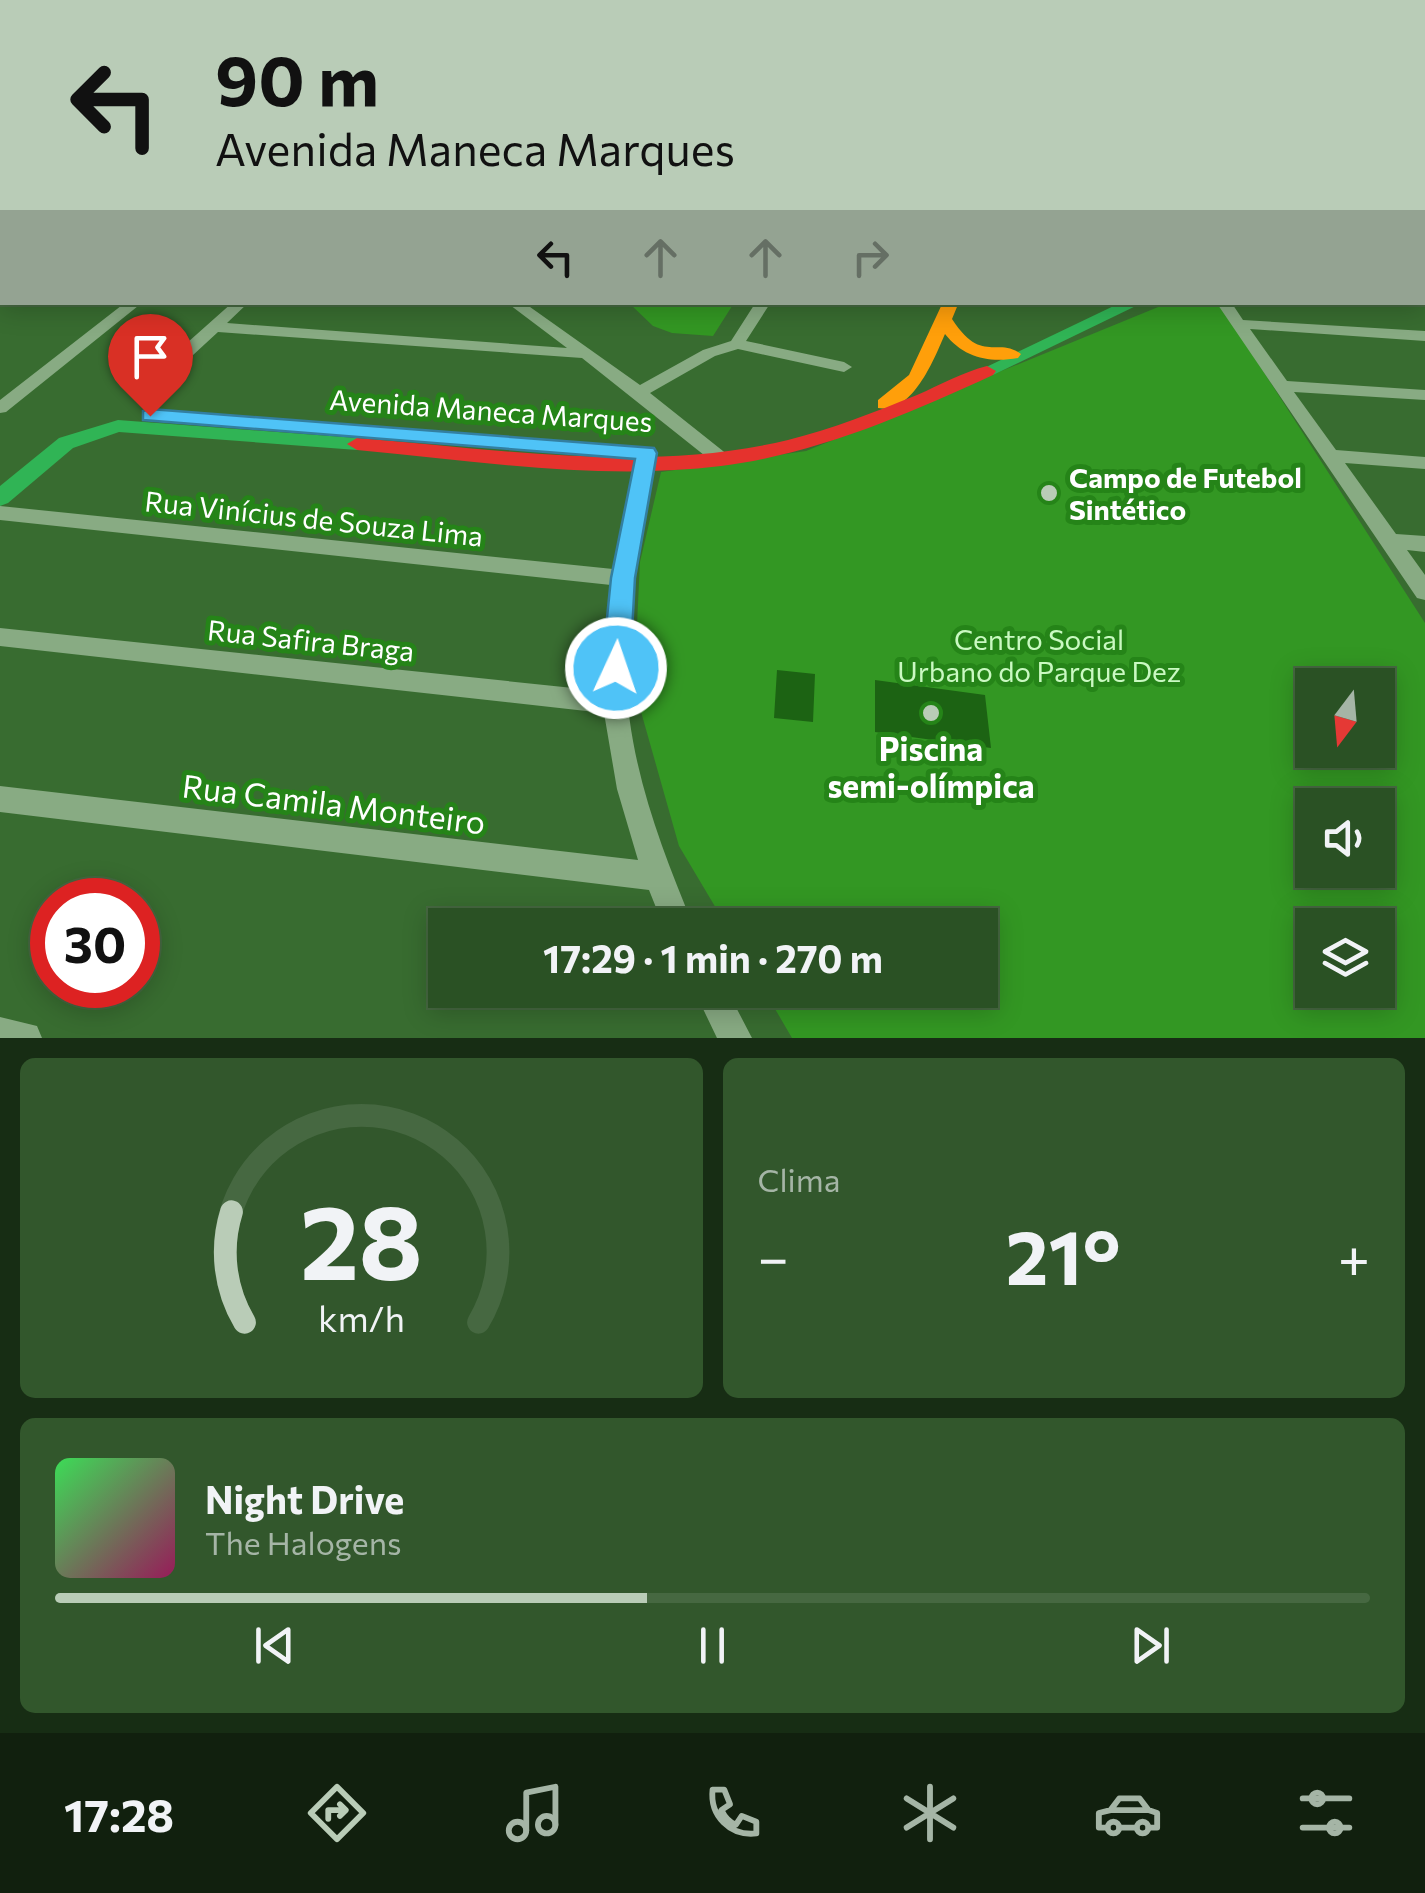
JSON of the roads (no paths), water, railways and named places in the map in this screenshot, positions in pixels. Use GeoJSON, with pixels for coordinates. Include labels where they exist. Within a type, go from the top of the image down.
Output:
{"type":"FeatureCollection","features":[{"type":"Feature","properties":{"kind":"main road","name":"Avenida Maneca Marques"},"geometry":{"type":"LineString","coordinates":[[0,498],[66,443],[118,426],[646,459],[716,454],[820,439],[1030,353],[1130,305]]}},
{"type":"Feature","properties":{"kind":"main road","name":"Avenida Maneca Marques"},"geometry":{"type":"LineString","coordinates":[[716,454],[816,431],[894,399],[917,378],[948,312]]}},
{"type":"Feature","properties":{"kind":"main road"},"geometry":{"type":"LineString","coordinates":[[948,312],[958,344],[974,355],[1030,353]]}},
{"type":"Feature","properties":{"kind":"main road","name":"Avenida Maneca Marques"},"geometry":{"type":"LineString","coordinates":[[0,482],[38,450],[77,428],[134,415],[646,459]]}},
{"type":"Feature","properties":{"kind":"street"},"geometry":{"type":"LineString","coordinates":[[0,408],[132,305]]}},
{"type":"Feature","properties":{"kind":"street"},"geometry":{"type":"LineString","coordinates":[[148,387],[239,305]]}},
{"type":"Feature","properties":{"kind":"street"},"geometry":{"type":"LineString","coordinates":[[516,305],[639,392],[716,454]]}},
{"type":"Feature","properties":{"kind":"street"},"geometry":{"type":"LineString","coordinates":[[736,344],[762,305]]}},
{"type":"Feature","properties":{"kind":"street"},"geometry":{"type":"LineString","coordinates":[[1225,305],[1425,592]]}},
{"type":"Feature","properties":{"kind":"street"},"geometry":{"type":"LineString","coordinates":[[1240,324],[1425,336]]}},
{"type":"Feature","properties":{"kind":"street"},"geometry":{"type":"LineString","coordinates":[[215,328],[588,354]]}},
{"type":"Feature","properties":{"kind":"street"},"geometry":{"type":"LineString","coordinates":[[639,392],[708,353],[736,344],[844,367]]}},
{"type":"Feature","properties":{"kind":"street"},"geometry":{"type":"LineString","coordinates":[[1285,386],[1425,395]]}},
{"type":"Feature","properties":{"kind":"street"},"geometry":{"type":"LineString","coordinates":[[1332,456],[1425,462]]}},
{"type":"Feature","properties":{"kind":"street"},"geometry":{"type":"LineString","coordinates":[[646,459],[623,578],[615,702],[630,792],[671,908]]}},
{"type":"Feature","properties":{"kind":"street","name":"Rua Vinícius de Souza Lima"},"geometry":{"type":"LineString","coordinates":[[0,512],[623,578]]}},
{"type":"Feature","properties":{"kind":"street"},"geometry":{"type":"LineString","coordinates":[[1391,541],[1425,544]]}},
{"type":"Feature","properties":{"kind":"street","name":"Rua Safira Braga"},"geometry":{"type":"LineString","coordinates":[[0,637],[615,702]]}},
{"type":"Feature","properties":{"kind":"street","name":"Rua Camila Monteiro"},"geometry":{"type":"LineString","coordinates":[[0,798],[659,877]]}},
{"type":"Feature","properties":{"kind":"street"},"geometry":{"type":"LineString","coordinates":[[719,1008],[735,1038]]}},
{"type":"Feature","properties":{"kind":"street"},"geometry":{"type":"LineString","coordinates":[[0,1034],[26,1038]]}},
{"type":"Feature","properties":{"kind":"place","name":"Campo de Futebol Sintético"},"geometry":{"type":"Point","coordinates":[1049,493]}},
{"type":"Feature","properties":{"kind":"place","name":"Piscina semi-olímpica"},"geometry":{"type":"Point","coordinates":[931,713]}},
{"type":"Feature","properties":{"kind":"park label","name":"Centro Social Urbano do Parque Dez"},"geometry":{"type":"Point","coordinates":[1039,655]}}]}
